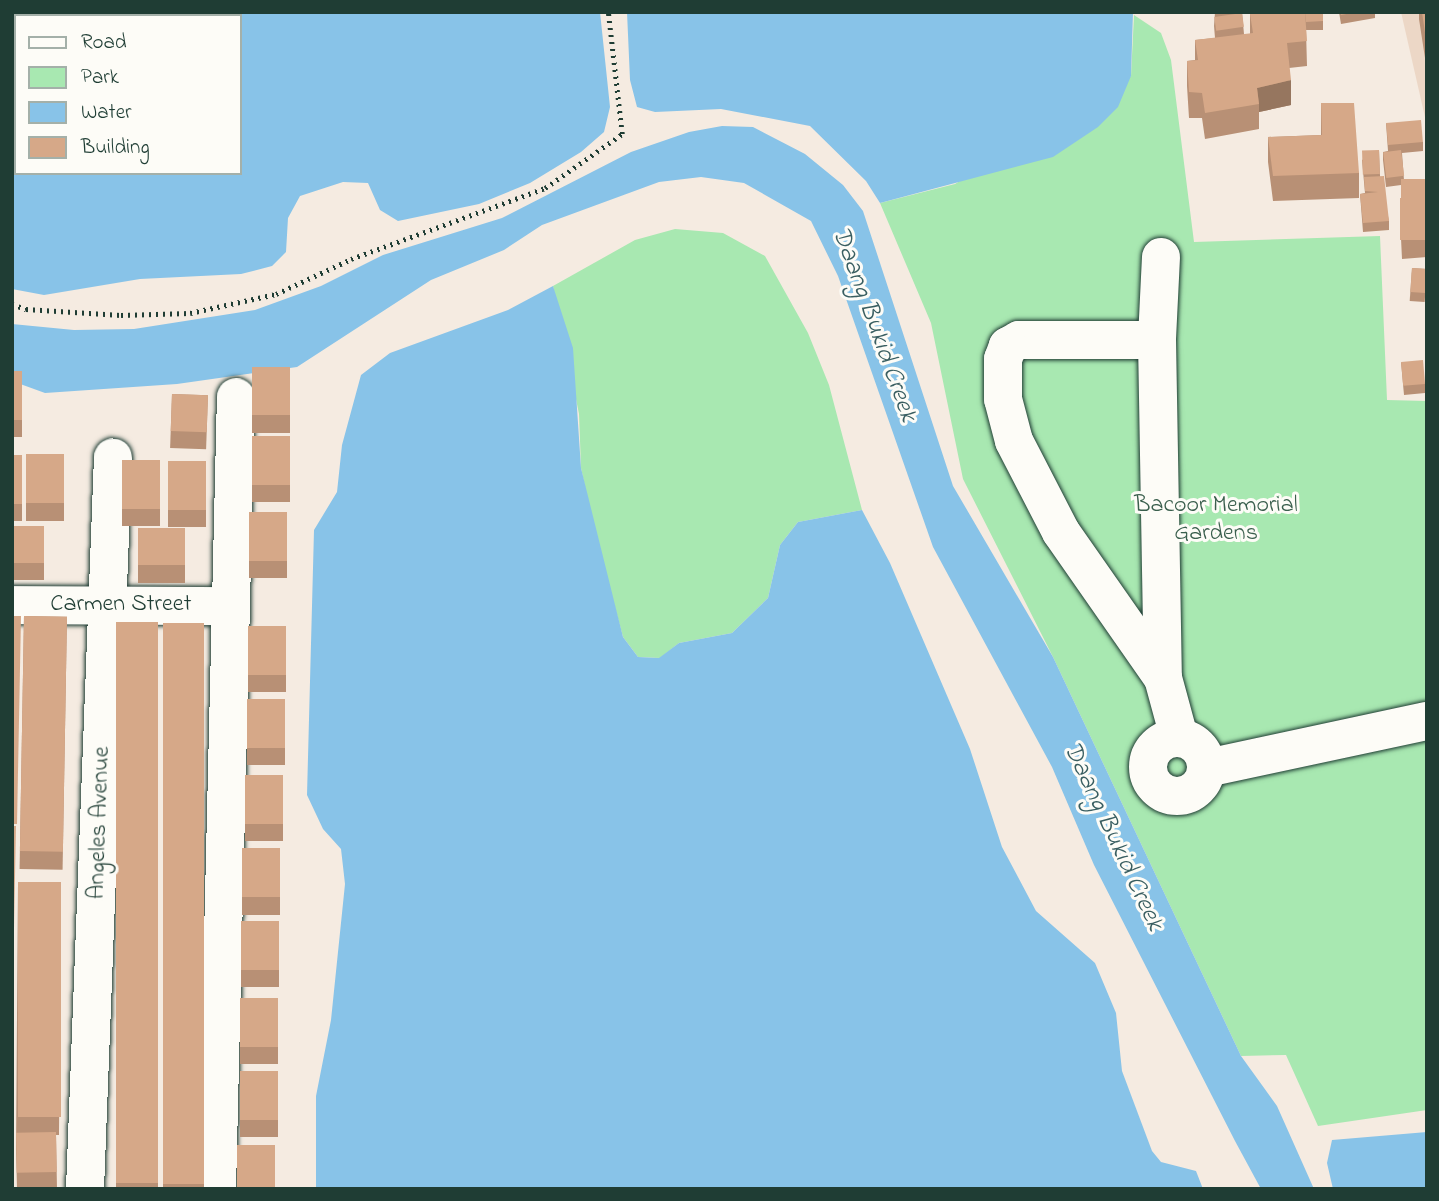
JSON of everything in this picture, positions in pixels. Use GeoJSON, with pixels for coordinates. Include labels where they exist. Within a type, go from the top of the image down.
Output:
{"type":"FeatureCollection","features":[{"type":"Feature","properties":{"kind":"street"},"geometry":{"type":"LineString","coordinates":[[1161,257],[1157,340],[1163,678],[1178,737]]}},
{"type":"Feature","properties":{"kind":"street"},"geometry":{"type":"LineString","coordinates":[[1157,340],[1019,340],[1008,346],[1003,359],[1003,400],[1014,441],[1061,531],[1163,678]]}},
{"type":"Feature","properties":{"kind":"street"},"geometry":{"type":"LineString","coordinates":[[217,1189],[236,397]]}},
{"type":"Feature","properties":{"kind":"street","name":"Angeles Avenue"},"geometry":{"type":"LineString","coordinates":[[85,1189],[113,458]]}},
{"type":"Feature","properties":{"kind":"street","name":"Carmen Street"},"geometry":{"type":"LineString","coordinates":[[12,604],[230,606]]}},
{"type":"Feature","properties":{"kind":"street"},"geometry":{"type":"LineString","coordinates":[[1207,768],[1427,721]]}},
{"type":"Feature","properties":{"kind":"street"},"geometry":{"type":"LineString","coordinates":[[1178,737],[1193,742],[1203,753],[1207,768],[1198,789],[1188,794],[1165,794],[1156,787],[1150,777],[1150,755],[1167,739],[1178,737]]}},
{"type":"Feature","properties":{"kind":"path"},"geometry":{"type":"LineString","coordinates":[[12,304],[26,309],[121,315],[190,313],[276,294],[351,258],[477,217],[545,188],[622,134],[608,12]]}},
{"type":"Feature","properties":{"kind":"shaded area"},"geometry":{"type":"Polygon","coordinates":[[[1401,12],[1427,12],[1427,126],[1401,12]]]}},
{"type":"Feature","properties":{"kind":"green space","name":"Bacoor Memorial Gardens"},"geometry":{"type":"Polygon","coordinates":[[[1134,15],[1161,33],[1171,60],[1194,242],[1380,236],[1387,400],[1427,401],[1427,1110],[1318,1126],[1286,1055],[1241,1056],[1053,657],[963,479],[931,323],[880,203],[955,184],[1131,76],[1134,15]]]}},
{"type":"Feature","properties":{"kind":"green space"},"geometry":{"type":"Polygon","coordinates":[[[675,229],[723,233],[765,256],[808,333],[829,385],[862,510],[798,522],[780,545],[768,598],[732,633],[679,643],[660,658],[638,657],[623,637],[595,533],[581,468],[579,414],[553,286],[635,240],[675,229]]]}},
{"type":"Feature","properties":{"kind":"water"},"geometry":{"type":"Polygon","coordinates":[[[17,12],[600,12],[610,107],[604,132],[581,152],[530,183],[479,204],[398,221],[380,210],[368,183],[343,182],[300,196],[288,218],[286,252],[272,266],[241,274],[140,279],[44,295],[12,289],[14,152],[14,175],[242,175],[242,14],[17,12]]]}},
{"type":"Feature","properties":{"kind":"water"},"geometry":{"type":"Polygon","coordinates":[[[627,12],[1133,12],[1131,76],[1118,107],[1098,127],[1053,157],[880,203],[866,181],[810,126],[721,109],[655,112],[637,107],[630,80],[627,12]]]}},
{"type":"Feature","properties":{"kind":"water","name":"Daang Bukid Creek"},"geometry":{"type":"Polygon","coordinates":[[[722,126],[753,127],[805,154],[843,185],[863,211],[953,486],[1053,657],[1241,1056],[1277,1106],[1314,1189],[1261,1189],[1235,1141],[1094,865],[1052,767],[933,547],[838,276],[811,221],[744,183],[701,177],[659,182],[542,225],[504,250],[431,280],[297,367],[177,384],[45,393],[12,381],[12,324],[74,330],[134,329],[255,310],[321,286],[383,255],[502,218],[631,152],[689,132],[722,126]]]}},
{"type":"Feature","properties":{"kind":"water"},"geometry":{"type":"Polygon","coordinates":[[[553,286],[573,348],[581,468],[623,637],[638,657],[659,658],[679,643],[732,633],[768,598],[780,545],[798,522],[862,510],[890,563],[970,749],[1002,847],[1036,911],[1095,963],[1116,1013],[1122,1071],[1152,1151],[1161,1162],[1196,1171],[1203,1189],[316,1189],[316,1096],[331,1020],[345,884],[341,849],[323,829],[307,795],[314,530],[337,492],[342,445],[361,375],[390,353],[508,310],[553,286]]]}},
{"type":"Feature","properties":{"kind":"water"},"geometry":{"type":"Polygon","coordinates":[[[1427,1132],[1427,1189],[1333,1189],[1327,1163],[1332,1140],[1427,1132]]]}},
{"type":"Feature","properties":{"kind":"building"},"geometry":{"type":"Polygon","coordinates":[[[1305,12],[1307,41],[1287,43],[1291,80],[1257,88],[1259,104],[1205,113],[1202,93],[1189,92],[1187,61],[1198,60],[1195,40],[1253,33],[1250,14],[1305,12]]]}},
{"type":"Feature","properties":{"kind":"building"},"geometry":{"type":"Polygon","coordinates":[[[1305,12],[1323,12],[1323,21],[1306,22],[1305,12]]]}},
{"type":"Feature","properties":{"kind":"building"},"geometry":{"type":"Polygon","coordinates":[[[1422,12],[1427,12],[1427,46],[1422,12]]]}},
{"type":"Feature","properties":{"kind":"building"},"geometry":{"type":"Polygon","coordinates":[[[1242,13],[1244,27],[1216,31],[1214,17],[1242,13]]]}},
{"type":"Feature","properties":{"kind":"building"},"geometry":{"type":"Polygon","coordinates":[[[1321,103],[1354,103],[1359,173],[1273,176],[1268,137],[1322,135],[1321,103]]]}},
{"type":"Feature","properties":{"kind":"building"},"geometry":{"type":"Polygon","coordinates":[[[1421,120],[1423,142],[1388,145],[1386,123],[1421,120]]]}},
{"type":"Feature","properties":{"kind":"building"},"geometry":{"type":"Polygon","coordinates":[[[1379,150],[1380,174],[1363,175],[1362,151],[1379,150]]]}},
{"type":"Feature","properties":{"kind":"building"},"geometry":{"type":"Polygon","coordinates":[[[1401,150],[1404,176],[1386,178],[1383,152],[1401,150]]]}},
{"type":"Feature","properties":{"kind":"building"},"geometry":{"type":"Polygon","coordinates":[[[1384,176],[1389,221],[1363,223],[1360,194],[1378,192],[1365,191],[1364,177],[1384,176]]]}},
{"type":"Feature","properties":{"kind":"building"},"geometry":{"type":"Polygon","coordinates":[[[1401,179],[1427,179],[1427,198],[1401,198],[1401,179]]]}},
{"type":"Feature","properties":{"kind":"building"},"geometry":{"type":"Polygon","coordinates":[[[1400,198],[1427,198],[1427,240],[1400,240],[1400,198]]]}},
{"type":"Feature","properties":{"kind":"building"},"geometry":{"type":"Polygon","coordinates":[[[1412,268],[1427,269],[1425,293],[1410,292],[1412,268]]]}},
{"type":"Feature","properties":{"kind":"building"},"geometry":{"type":"Polygon","coordinates":[[[1423,360],[1425,384],[1403,386],[1401,362],[1423,360]]]}},
{"type":"Feature","properties":{"kind":"building"},"geometry":{"type":"Polygon","coordinates":[[[252,367],[290,367],[290,415],[252,415],[252,367]]]}},
{"type":"Feature","properties":{"kind":"building"},"geometry":{"type":"Polygon","coordinates":[[[12,371],[22,371],[22,420],[12,420],[12,371]]]}},
{"type":"Feature","properties":{"kind":"building"},"geometry":{"type":"Polygon","coordinates":[[[172,394],[208,395],[207,432],[171,431],[172,394]]]}},
{"type":"Feature","properties":{"kind":"building"},"geometry":{"type":"Polygon","coordinates":[[[252,436],[290,436],[290,485],[252,485],[252,436]]]}},
{"type":"Feature","properties":{"kind":"building"},"geometry":{"type":"Polygon","coordinates":[[[26,454],[64,454],[64,503],[26,503],[26,454]]]}},
{"type":"Feature","properties":{"kind":"building"},"geometry":{"type":"Polygon","coordinates":[[[12,455],[22,455],[22,504],[12,504],[12,455]]]}},
{"type":"Feature","properties":{"kind":"building"},"geometry":{"type":"Polygon","coordinates":[[[122,460],[160,460],[160,509],[122,509],[122,460]]]}},
{"type":"Feature","properties":{"kind":"building"},"geometry":{"type":"Polygon","coordinates":[[[168,461],[206,461],[206,510],[168,510],[168,461]]]}},
{"type":"Feature","properties":{"kind":"building"},"geometry":{"type":"Polygon","coordinates":[[[249,512],[287,512],[287,561],[249,561],[249,512]]]}},
{"type":"Feature","properties":{"kind":"building"},"geometry":{"type":"Polygon","coordinates":[[[12,526],[44,526],[44,563],[12,563],[12,526]]]}},
{"type":"Feature","properties":{"kind":"building"},"geometry":{"type":"Polygon","coordinates":[[[138,528],[185,528],[185,565],[138,565],[138,528]]]}},
{"type":"Feature","properties":{"kind":"building"},"geometry":{"type":"Polygon","coordinates":[[[12,616],[21,616],[17,824],[12,824],[12,616]]]}},
{"type":"Feature","properties":{"kind":"building"},"geometry":{"type":"Polygon","coordinates":[[[24,616],[67,617],[63,852],[20,851],[24,616]]]}},
{"type":"Feature","properties":{"kind":"building"},"geometry":{"type":"Polygon","coordinates":[[[116,622],[158,622],[158,1183],[116,1183],[116,622]]]}},
{"type":"Feature","properties":{"kind":"building"},"geometry":{"type":"Polygon","coordinates":[[[163,623],[204,623],[204,1184],[163,1184],[163,623]]]}},
{"type":"Feature","properties":{"kind":"building"},"geometry":{"type":"Polygon","coordinates":[[[248,626],[286,626],[286,675],[248,675],[248,626]]]}},
{"type":"Feature","properties":{"kind":"building"},"geometry":{"type":"Polygon","coordinates":[[[247,699],[285,699],[285,748],[247,748],[247,699]]]}},
{"type":"Feature","properties":{"kind":"building"},"geometry":{"type":"Polygon","coordinates":[[[245,775],[283,775],[283,824],[245,824],[245,775]]]}},
{"type":"Feature","properties":{"kind":"building"},"geometry":{"type":"Polygon","coordinates":[[[12,826],[16,826],[12,1030],[12,826]]]}},
{"type":"Feature","properties":{"kind":"building"},"geometry":{"type":"Polygon","coordinates":[[[242,848],[280,848],[280,897],[242,897],[242,848]]]}},
{"type":"Feature","properties":{"kind":"building"},"geometry":{"type":"Polygon","coordinates":[[[18,882],[61,882],[61,1117],[18,1117],[18,882]]]}},
{"type":"Feature","properties":{"kind":"building"},"geometry":{"type":"Polygon","coordinates":[[[241,921],[279,921],[279,970],[241,970],[241,921]]]}},
{"type":"Feature","properties":{"kind":"building"},"geometry":{"type":"Polygon","coordinates":[[[240,998],[278,998],[278,1047],[240,1047],[240,998]]]}},
{"type":"Feature","properties":{"kind":"building"},"geometry":{"type":"Polygon","coordinates":[[[240,1071],[278,1071],[278,1120],[240,1120],[240,1071]]]}},
{"type":"Feature","properties":{"kind":"building"},"geometry":{"type":"Polygon","coordinates":[[[56,1132],[57,1172],[17,1173],[16,1133],[56,1132]]]}},
{"type":"Feature","properties":{"kind":"building"},"geometry":{"type":"Polygon","coordinates":[[[237,1145],[275,1145],[275,1189],[237,1189],[237,1145]]]}}]}
